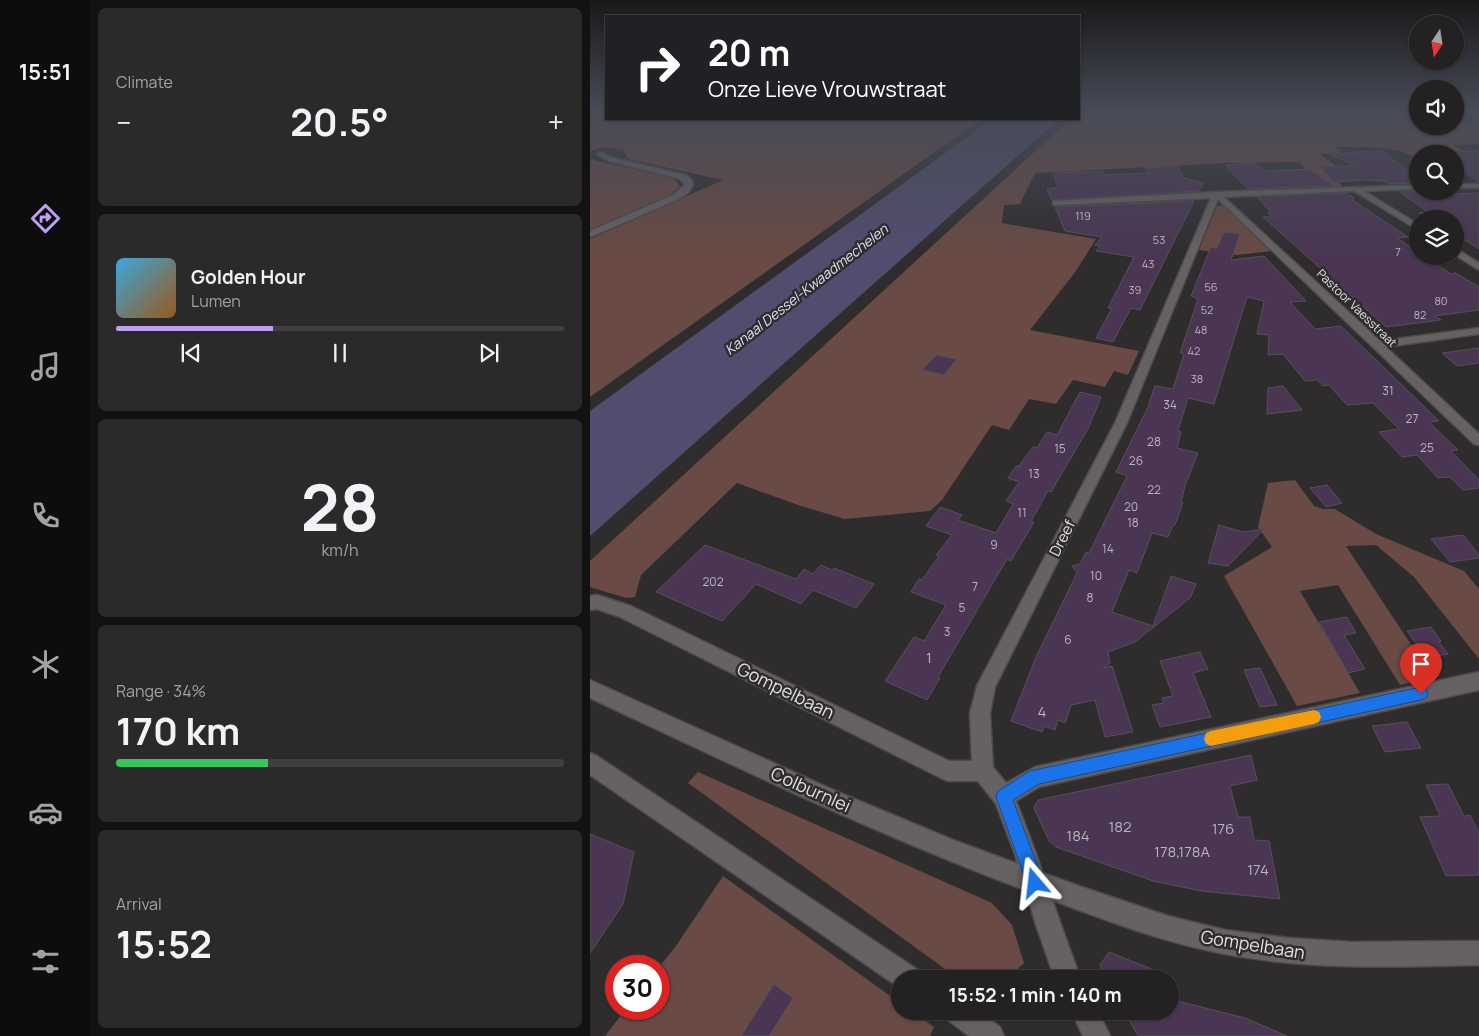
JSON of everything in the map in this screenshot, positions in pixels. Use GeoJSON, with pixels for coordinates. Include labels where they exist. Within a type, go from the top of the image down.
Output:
{"type":"FeatureCollection","features":[{"type":"Feature","properties":{"kind":"street"},"geometry":{"type":"LineString","coordinates":[[590,234],[676,197],[685,191],[689,185],[688,181],[683,177],[608,158]]}},
{"type":"Feature","properties":{"kind":"street"},"geometry":{"type":"LineString","coordinates":[[1464,186],[1479,186]]}},
{"type":"Feature","properties":{"kind":"street"},"geometry":{"type":"LineString","coordinates":[[1056,203],[1216,194],[1409,187]]}},
{"type":"Feature","properties":{"kind":"street"},"geometry":{"type":"LineString","coordinates":[[1355,188],[1409,222]]}},
{"type":"Feature","properties":{"kind":"street","name":"Pastoor Vaesstraat"},"geometry":{"type":"LineString","coordinates":[[1216,194],[1232,206],[1479,441]]}},
{"type":"Feature","properties":{"kind":"street","name":"Dreef"},"geometry":{"type":"LineString","coordinates":[[982,771],[980,713],[986,686],[1121,423],[1216,194]]}},
{"type":"Feature","properties":{"kind":"street"},"geometry":{"type":"LineString","coordinates":[[1464,257],[1479,266]]}},
{"type":"Feature","properties":{"kind":"street"},"geometry":{"type":"LineString","coordinates":[[1377,345],[1479,331]]}},
{"type":"Feature","properties":{"kind":"street","name":"Gompelbaan"},"geometry":{"type":"LineString","coordinates":[[590,603],[597,602],[625,611],[948,771],[982,771]]}},
{"type":"Feature","properties":{"kind":"street"},"geometry":{"type":"LineString","coordinates":[[1004,797],[1036,777],[1479,681]]}},
{"type":"Feature","properties":{"kind":"street","name":"Colburnlei"},"geometry":{"type":"LineString","coordinates":[[590,689],[925,840],[1035,883]]}},
{"type":"Feature","properties":{"kind":"street"},"geometry":{"type":"LineString","coordinates":[[590,763],[896,970]]}},
{"type":"Feature","properties":{"kind":"street"},"geometry":{"type":"LineString","coordinates":[[982,771],[1004,797],[1065,970]]}},
{"type":"Feature","properties":{"kind":"street","name":"Gompelbaan"},"geometry":{"type":"LineString","coordinates":[[1035,883],[1167,928],[1224,942],[1282,951],[1362,956],[1479,953]]}},
{"type":"Feature","properties":{"kind":"street"},"geometry":{"type":"LineString","coordinates":[[969,1020],[991,1036]]}},
{"type":"Feature","properties":{"kind":"street"},"geometry":{"type":"LineString","coordinates":[[1089,1020],[1097,1036]]}},
{"type":"Feature","properties":{"kind":"shaded area"},"geometry":{"type":"Polygon","coordinates":[[[926,158],[590,397],[590,239],[723,180],[628,159],[926,158]]]}},
{"type":"Feature","properties":{"kind":"shaded area"},"geometry":{"type":"Polygon","coordinates":[[[1027,158],[1326,158],[1340,169],[1325,169],[1343,187],[1322,187],[1299,162],[1226,163],[1035,173],[1020,204],[1004,205],[1002,223],[1096,239],[1076,271],[1030,330],[1139,351],[1128,375],[1114,371],[1105,387],[1073,380],[1056,404],[1029,399],[1009,430],[992,425],[942,500],[930,511],[845,519],[801,506],[737,483],[641,575],[635,597],[626,598],[590,587],[590,561],[1027,158]]]}},
{"type":"Feature","properties":{"kind":"shaded area"},"geometry":{"type":"Polygon","coordinates":[[[590,159],[675,179],[680,187],[668,196],[590,230],[590,159]]]}},
{"type":"Feature","properties":{"kind":"shaded area"},"geometry":{"type":"Polygon","coordinates":[[[1224,205],[1273,251],[1236,255],[1199,250],[1217,206],[1224,205]]]}},
{"type":"Feature","properties":{"kind":"shaded area"},"geometry":{"type":"Polygon","coordinates":[[[1295,480],[1314,506],[1323,509],[1335,509],[1376,534],[1464,571],[1479,589],[1479,659],[1414,577],[1376,545],[1346,546],[1433,678],[1400,685],[1338,585],[1300,591],[1360,693],[1297,706],[1224,576],[1272,547],[1258,527],[1268,483],[1295,480]]]}},
{"type":"Feature","properties":{"kind":"shaded area"},"geometry":{"type":"Polygon","coordinates":[[[698,772],[992,903],[1012,925],[1024,963],[1017,970],[947,970],[688,783],[698,772]]]}},
{"type":"Feature","properties":{"kind":"shaded area"},"geometry":{"type":"Polygon","coordinates":[[[723,876],[891,997],[891,1020],[924,1020],[934,1027],[930,1036],[605,1036],[617,1020],[670,1020],[669,955],[723,876]]]}},
{"type":"Feature","properties":{"kind":"water","name":"Kanaal Dessel-Kwaadmechelen"},"geometry":{"type":"Polygon","coordinates":[[[938,158],[1015,158],[590,536],[590,411],[938,158]]]}},
{"type":"Feature","properties":{"kind":"building"},"geometry":{"type":"Polygon","coordinates":[[[1339,158],[1392,158],[1409,171],[1409,183],[1389,184],[1384,181],[1365,180],[1334,182],[1319,166],[1355,166],[1339,158]]]}},
{"type":"Feature","properties":{"kind":"building"},"geometry":{"type":"Polygon","coordinates":[[[1464,158],[1479,158],[1479,182],[1464,172],[1464,158]]]}},
{"type":"Feature","properties":{"kind":"building"},"geometry":{"type":"Polygon","coordinates":[[[1255,163],[1264,171],[1309,169],[1335,186],[1248,189],[1225,165],[1255,163]]]}},
{"type":"Feature","properties":{"kind":"building"},"geometry":{"type":"Polygon","coordinates":[[[1177,166],[1184,178],[1203,183],[1199,191],[1052,200],[1047,189],[1058,187],[1053,173],[1102,171],[1104,175],[1149,173],[1145,168],[1177,166]]]}},
{"type":"Feature","properties":{"kind":"building"},"geometry":{"type":"Polygon","coordinates":[[[1400,192],[1409,192],[1409,198],[1400,192]]]}},
{"type":"Feature","properties":{"kind":"building"},"geometry":{"type":"Polygon","coordinates":[[[1346,193],[1354,198],[1352,200],[1408,237],[1397,238],[1409,246],[1409,265],[1438,265],[1451,274],[1456,273],[1479,287],[1479,310],[1435,316],[1441,320],[1386,327],[1263,217],[1273,217],[1268,213],[1271,212],[1257,197],[1346,193]]]}},
{"type":"Feature","properties":{"kind":"building"},"geometry":{"type":"Polygon","coordinates":[[[1464,193],[1479,193],[1479,249],[1464,240],[1464,210],[1425,210],[1411,200],[1464,200],[1464,193]]]}},
{"type":"Feature","properties":{"kind":"building"},"geometry":{"type":"Polygon","coordinates":[[[1194,201],[1140,310],[1131,308],[1113,342],[1096,338],[1112,308],[1108,308],[1134,257],[1096,251],[1100,246],[1095,245],[1102,237],[1065,231],[1055,207],[1194,201]]]}},
{"type":"Feature","properties":{"kind":"building"},"geometry":{"type":"Polygon","coordinates":[[[1224,232],[1240,234],[1231,260],[1264,256],[1306,301],[1290,302],[1315,329],[1341,326],[1439,421],[1429,422],[1458,450],[1451,451],[1479,480],[1479,488],[1463,490],[1450,477],[1438,478],[1417,455],[1402,457],[1379,432],[1399,429],[1373,403],[1347,405],[1329,385],[1323,386],[1318,380],[1305,381],[1283,354],[1268,355],[1269,335],[1257,334],[1264,301],[1247,297],[1214,404],[1188,398],[1178,431],[1181,432],[1177,448],[1198,453],[1185,486],[1181,502],[1183,502],[1175,525],[1173,525],[1168,537],[1152,533],[1137,573],[1129,570],[1112,612],[1153,626],[1171,576],[1196,584],[1190,598],[1135,642],[1108,652],[1110,663],[1103,668],[1112,666],[1133,732],[1105,737],[1095,700],[1071,705],[1065,723],[1058,720],[1055,730],[1044,726],[1042,732],[1011,721],[1036,657],[1077,573],[1072,566],[1080,564],[1086,552],[1089,553],[1127,476],[1116,472],[1150,403],[1155,386],[1173,389],[1184,354],[1180,353],[1198,299],[1191,296],[1211,247],[1217,248],[1224,232]]]}},
{"type":"Feature","properties":{"kind":"building"},"geometry":{"type":"Polygon","coordinates":[[[1479,348],[1479,363],[1457,366],[1442,353],[1479,348]]]}},
{"type":"Feature","properties":{"kind":"building"},"geometry":{"type":"Polygon","coordinates":[[[936,355],[957,359],[944,375],[922,370],[936,355]]]}},
{"type":"Feature","properties":{"kind":"building"},"geometry":{"type":"Polygon","coordinates":[[[1283,386],[1302,410],[1267,414],[1268,388],[1283,386]]]}},
{"type":"Feature","properties":{"kind":"building"},"geometry":{"type":"Polygon","coordinates":[[[1080,392],[1101,397],[1089,427],[1051,492],[1048,491],[1031,521],[1034,522],[1011,561],[1007,559],[938,677],[940,678],[927,700],[885,681],[914,637],[924,641],[946,605],[911,592],[919,579],[922,580],[939,556],[936,555],[952,535],[926,526],[940,507],[962,515],[958,520],[996,533],[1013,504],[1006,501],[1019,482],[1008,478],[1033,447],[1037,448],[1047,432],[1057,435],[1080,392]]]}},
{"type":"Feature","properties":{"kind":"building"},"geometry":{"type":"Polygon","coordinates":[[[1327,485],[1342,503],[1326,507],[1310,488],[1327,485]]]}},
{"type":"Feature","properties":{"kind":"building"},"geometry":{"type":"Polygon","coordinates":[[[1219,525],[1243,532],[1264,529],[1228,566],[1208,563],[1219,525]]]}},
{"type":"Feature","properties":{"kind":"building"},"geometry":{"type":"Polygon","coordinates":[[[1463,535],[1479,555],[1479,558],[1450,562],[1431,539],[1463,535]]]}},
{"type":"Feature","properties":{"kind":"building"},"geometry":{"type":"Polygon","coordinates":[[[705,545],[796,579],[804,569],[813,574],[821,565],[832,570],[834,568],[874,584],[856,608],[813,590],[801,604],[756,584],[722,621],[656,592],[705,545]]]}},
{"type":"Feature","properties":{"kind":"building"},"geometry":{"type":"Polygon","coordinates":[[[1347,617],[1356,633],[1344,635],[1365,669],[1348,673],[1319,622],[1347,617]]]}},
{"type":"Feature","properties":{"kind":"building"},"geometry":{"type":"Polygon","coordinates":[[[1431,627],[1448,654],[1427,658],[1407,631],[1431,627]]]}},
{"type":"Feature","properties":{"kind":"building"},"geometry":{"type":"Polygon","coordinates":[[[1200,652],[1208,669],[1193,673],[1211,717],[1160,727],[1152,705],[1164,703],[1162,698],[1173,696],[1160,661],[1200,652]]]}},
{"type":"Feature","properties":{"kind":"building"},"geometry":{"type":"Polygon","coordinates":[[[1260,668],[1277,705],[1260,707],[1244,670],[1260,668]]]}},
{"type":"Feature","properties":{"kind":"building"},"geometry":{"type":"Polygon","coordinates":[[[1407,722],[1421,748],[1385,752],[1372,726],[1407,722]]]}},
{"type":"Feature","properties":{"kind":"building"},"geometry":{"type":"Polygon","coordinates":[[[1251,755],[1257,780],[1230,786],[1238,817],[1250,817],[1254,840],[1269,841],[1280,899],[1201,891],[1153,881],[1056,847],[1049,841],[1034,808],[1038,800],[1251,755]]]}},
{"type":"Feature","properties":{"kind":"building"},"geometry":{"type":"Polygon","coordinates":[[[1448,784],[1464,816],[1470,815],[1479,833],[1479,875],[1446,876],[1420,817],[1440,816],[1426,785],[1448,784]]]}},
{"type":"Feature","properties":{"kind":"building"},"geometry":{"type":"Polygon","coordinates":[[[590,834],[634,852],[623,904],[590,953],[590,834]]]}},
{"type":"Feature","properties":{"kind":"building"},"geometry":{"type":"Polygon","coordinates":[[[1109,952],[1154,970],[1102,970],[1100,965],[1109,952]]]}},
{"type":"Feature","properties":{"kind":"building"},"geometry":{"type":"Polygon","coordinates":[[[774,984],[793,998],[769,1036],[741,1036],[774,984]]]}},
{"type":"Feature","properties":{"kind":"building"},"geometry":{"type":"Polygon","coordinates":[[[1179,1001],[1245,1018],[1287,1036],[1138,1036],[1129,1020],[1179,1020],[1179,1001]]]}},
{"type":"Feature","properties":{"kind":"slow traffic"},"geometry":{"type":"LineString","coordinates":[[1211,739],[1314,717]]}},
{"type":"Feature","properties":{"kind":"route"},"geometry":{"type":"LineString","coordinates":[[1035,883],[1004,797],[1036,777],[1421,694]]}}]}
